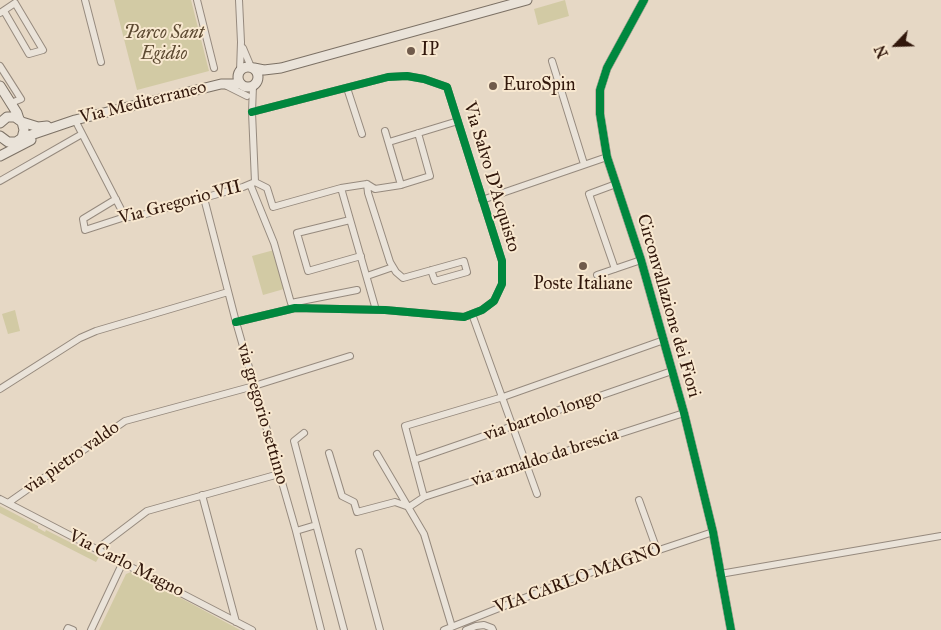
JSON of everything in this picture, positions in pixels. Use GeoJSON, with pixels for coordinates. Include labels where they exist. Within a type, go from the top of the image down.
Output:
{"type":"FeatureCollection","features":[{"type":"Feature","properties":{"kind":"main road"},"geometry":{"type":"LineString","coordinates":[[507,5],[516,0]]}},
{"type":"Feature","properties":{"kind":"main road"},"geometry":{"type":"LineString","coordinates":[[281,68],[249,84],[238,80],[239,73],[244,68],[264,70],[281,68],[527,0]]}},
{"type":"Feature","properties":{"kind":"main road"},"geometry":{"type":"LineString","coordinates":[[249,84],[258,74],[252,68]]}},
{"type":"Feature","properties":{"kind":"main road","name":"Via Mediterraneo"},"geometry":{"type":"LineString","coordinates":[[222,84],[239,73]]}},
{"type":"Feature","properties":{"kind":"main road","name":"Via Mediterraneo"},"geometry":{"type":"LineString","coordinates":[[0,147],[75,120],[222,84],[249,84]]}},
{"type":"Feature","properties":{"kind":"main road"},"geometry":{"type":"LineString","coordinates":[[0,86],[20,120],[24,130],[22,138]]}},
{"type":"Feature","properties":{"kind":"main road"},"geometry":{"type":"LineString","coordinates":[[0,123],[7,117],[15,117],[20,120]]}},
{"type":"Feature","properties":{"kind":"main road","name":"Via Mediterraneo"},"geometry":{"type":"LineString","coordinates":[[20,120],[38,127],[65,123]]}},
{"type":"Feature","properties":{"kind":"main road","name":"Via Mediterraneo"},"geometry":{"type":"LineString","coordinates":[[0,156],[26,142],[52,132],[65,123]]}},
{"type":"Feature","properties":{"kind":"main road"},"geometry":{"type":"LineString","coordinates":[[0,136],[12,143]]}},
{"type":"Feature","properties":{"kind":"street"},"geometry":{"type":"LineString","coordinates":[[85,0],[101,62]]}},
{"type":"Feature","properties":{"kind":"street"},"geometry":{"type":"LineString","coordinates":[[197,0],[214,68]]}},
{"type":"Feature","properties":{"kind":"street"},"geometry":{"type":"LineString","coordinates":[[239,0],[241,42],[239,73]]}},
{"type":"Feature","properties":{"kind":"street","name":"Circonvallazione dei Fiori"},"geometry":{"type":"LineString","coordinates":[[644,0],[607,68],[600,90],[600,114],[607,157],[641,260],[684,413],[713,532],[731,630]]}},
{"type":"Feature","properties":{"kind":"street"},"geometry":{"type":"LineString","coordinates":[[15,3],[43,50],[29,54],[2,12],[15,3]]}},
{"type":"Feature","properties":{"kind":"street"},"geometry":{"type":"LineString","coordinates":[[241,42],[252,68]]}},
{"type":"Feature","properties":{"kind":"street"},"geometry":{"type":"LineString","coordinates":[[552,60],[584,164]]}},
{"type":"Feature","properties":{"kind":"street"},"geometry":{"type":"LineString","coordinates":[[0,66],[22,99],[11,103]]}},
{"type":"Feature","properties":{"kind":"street","name":"Via Salvo D'Acquisto"},"geometry":{"type":"LineString","coordinates":[[236,322],[296,308],[376,310],[464,317],[482,310],[494,300],[502,284],[502,261],[447,88],[424,79],[407,76],[388,77],[252,112]]}},
{"type":"Feature","properties":{"kind":"street","name":"Via Mediterraneo"},"geometry":{"type":"LineString","coordinates":[[222,84],[232,87],[247,96]]}},
{"type":"Feature","properties":{"kind":"street","name":"Via Gregorio VII"},"geometry":{"type":"LineString","coordinates":[[249,84],[247,96],[252,112]]}},
{"type":"Feature","properties":{"kind":"street","name":"Via Gregorio VII"},"geometry":{"type":"LineString","coordinates":[[116,199],[83,219],[85,230],[125,217],[136,217],[253,183],[252,112],[249,84]]}},
{"type":"Feature","properties":{"kind":"street"},"geometry":{"type":"LineString","coordinates":[[347,88],[362,134]]}},
{"type":"Feature","properties":{"kind":"street"},"geometry":{"type":"LineString","coordinates":[[75,120],[125,217]]}},
{"type":"Feature","properties":{"kind":"street"},"geometry":{"type":"LineString","coordinates":[[388,142],[458,121]]}},
{"type":"Feature","properties":{"kind":"street"},"geometry":{"type":"LineString","coordinates":[[385,131],[401,184]]}},
{"type":"Feature","properties":{"kind":"street"},"geometry":{"type":"LineString","coordinates":[[253,183],[267,188],[273,207],[341,188],[367,184],[375,189],[430,176],[418,133]]}},
{"type":"Feature","properties":{"kind":"street"},"geometry":{"type":"LineString","coordinates":[[0,181],[82,134]]}},
{"type":"Feature","properties":{"kind":"street","name":"Via Salvo D'Acquisto"},"geometry":{"type":"LineString","coordinates":[[482,200],[607,157]]}},
{"type":"Feature","properties":{"kind":"street"},"geometry":{"type":"LineString","coordinates":[[253,183],[274,243],[291,303],[357,290]]}},
{"type":"Feature","properties":{"kind":"street"},"geometry":{"type":"LineString","coordinates":[[367,184],[368,193],[390,262],[403,278],[431,270],[464,261],[467,272],[435,281],[431,270]]}},
{"type":"Feature","properties":{"kind":"street"},"geometry":{"type":"LineString","coordinates":[[615,269],[589,194],[616,184]]}},
{"type":"Feature","properties":{"kind":"street"},"geometry":{"type":"LineString","coordinates":[[341,188],[376,310]]}},
{"type":"Feature","properties":{"kind":"street","name":"via gregorio settimo"},"geometry":{"type":"LineString","coordinates":[[204,198],[236,322],[296,531],[321,630]]}},
{"type":"Feature","properties":{"kind":"street"},"geometry":{"type":"LineString","coordinates":[[350,220],[297,234],[308,271],[361,256]]}},
{"type":"Feature","properties":{"kind":"street"},"geometry":{"type":"LineString","coordinates":[[597,275],[641,260]]}},
{"type":"Feature","properties":{"kind":"street"},"geometry":{"type":"LineString","coordinates":[[366,276],[393,267]]}},
{"type":"Feature","properties":{"kind":"street"},"geometry":{"type":"LineString","coordinates":[[0,389],[80,338],[96,331],[228,292]]}},
{"type":"Feature","properties":{"kind":"street"},"geometry":{"type":"LineString","coordinates":[[472,314],[537,494]]}},
{"type":"Feature","properties":{"kind":"street"},"geometry":{"type":"LineString","coordinates":[[424,497],[405,426],[503,397],[664,340]]}},
{"type":"Feature","properties":{"kind":"street","name":"via pietro valdo"},"geometry":{"type":"LineString","coordinates":[[8,503],[125,421],[254,386],[350,356]]}},
{"type":"Feature","properties":{"kind":"street","name":"via bartolo longo"},"geometry":{"type":"LineString","coordinates":[[414,460],[672,371]]}},
{"type":"Feature","properties":{"kind":"street","name":"via arnaldo da brescia"},"geometry":{"type":"LineString","coordinates":[[409,507],[424,497],[684,413]]}},
{"type":"Feature","properties":{"kind":"street"},"geometry":{"type":"LineString","coordinates":[[304,433],[294,441],[344,630]]}},
{"type":"Feature","properties":{"kind":"street"},"geometry":{"type":"LineString","coordinates":[[329,453],[342,496],[354,502],[357,512],[395,502],[409,507]]}},
{"type":"Feature","properties":{"kind":"street"},"geometry":{"type":"LineString","coordinates":[[376,454],[424,534],[452,627]]}},
{"type":"Feature","properties":{"kind":"street"},"geometry":{"type":"LineString","coordinates":[[97,549],[147,511],[279,474]]}},
{"type":"Feature","properties":{"kind":"street"},"geometry":{"type":"LineString","coordinates":[[202,495],[236,622]]}},
{"type":"Feature","properties":{"kind":"street","name":"Via Carlo Magno"},"geometry":{"type":"LineString","coordinates":[[0,499],[252,630]]}},
{"type":"Feature","properties":{"kind":"street"},"geometry":{"type":"LineString","coordinates":[[640,500],[657,550]]}},
{"type":"Feature","properties":{"kind":"street"},"geometry":{"type":"LineString","coordinates":[[296,531],[316,525]]}},
{"type":"Feature","properties":{"kind":"street","name":"VIA CARLO MAGNO"},"geometry":{"type":"LineString","coordinates":[[444,630],[572,579],[713,532]]}},
{"type":"Feature","properties":{"kind":"street"},"geometry":{"type":"LineString","coordinates":[[720,574],[941,536]]}},
{"type":"Feature","properties":{"kind":"street"},"geometry":{"type":"LineString","coordinates":[[359,552],[380,630]]}},
{"type":"Feature","properties":{"kind":"street"},"geometry":{"type":"LineString","coordinates":[[91,630],[123,562]]}},
{"type":"Feature","properties":{"kind":"street"},"geometry":{"type":"LineString","coordinates":[[465,621],[467,629],[484,625],[493,630]]}},
{"type":"Feature","properties":{"kind":"street"},"geometry":{"type":"LineString","coordinates":[[67,630],[68,628],[73,630]]}},
{"type":"Feature","properties":{"kind":"green space","name":"Parco Sant Egidio"},"geometry":{"type":"Polygon","coordinates":[[[114,0],[191,0],[209,71],[137,90],[114,0]]]}},
{"type":"Feature","properties":{"kind":"green space"},"geometry":{"type":"Polygon","coordinates":[[[565,0],[569,16],[538,25],[534,9],[565,0]]]}},
{"type":"Feature","properties":{"kind":"green space"},"geometry":{"type":"Polygon","coordinates":[[[274,250],[284,289],[263,295],[252,256],[274,250]]]}},
{"type":"Feature","properties":{"kind":"green space"},"geometry":{"type":"Polygon","coordinates":[[[15,310],[20,331],[8,334],[2,314],[15,310]]]}},
{"type":"Feature","properties":{"kind":"green space"},"geometry":{"type":"Polygon","coordinates":[[[0,506],[38,526],[38,528],[45,532],[46,530],[99,557],[96,562],[0,513],[0,506]]]}},
{"type":"Feature","properties":{"kind":"green space"},"geometry":{"type":"Polygon","coordinates":[[[131,572],[240,630],[99,630],[126,574],[131,572]]]}},
{"type":"Feature","properties":{"kind":"cycle path"},"geometry":{"type":"LineString","coordinates":[[644,0],[607,68],[600,90],[600,114],[607,157],[641,260],[684,413],[713,532],[731,630]]}},
{"type":"Feature","properties":{"kind":"cycle path"},"geometry":{"type":"LineString","coordinates":[[236,322],[295,308],[385,310],[464,317],[482,310],[494,301],[502,284],[502,261],[447,87],[424,79],[407,76],[388,77],[252,112]]}},
{"type":"Feature","properties":{"kind":"place","name":"IP"},"geometry":{"type":"Point","coordinates":[411,51]}},
{"type":"Feature","properties":{"kind":"place","name":"EuroSpin"},"geometry":{"type":"Point","coordinates":[493,86]}},
{"type":"Feature","properties":{"kind":"place","name":"Poste Italiane"},"geometry":{"type":"Point","coordinates":[583,266]}}]}
